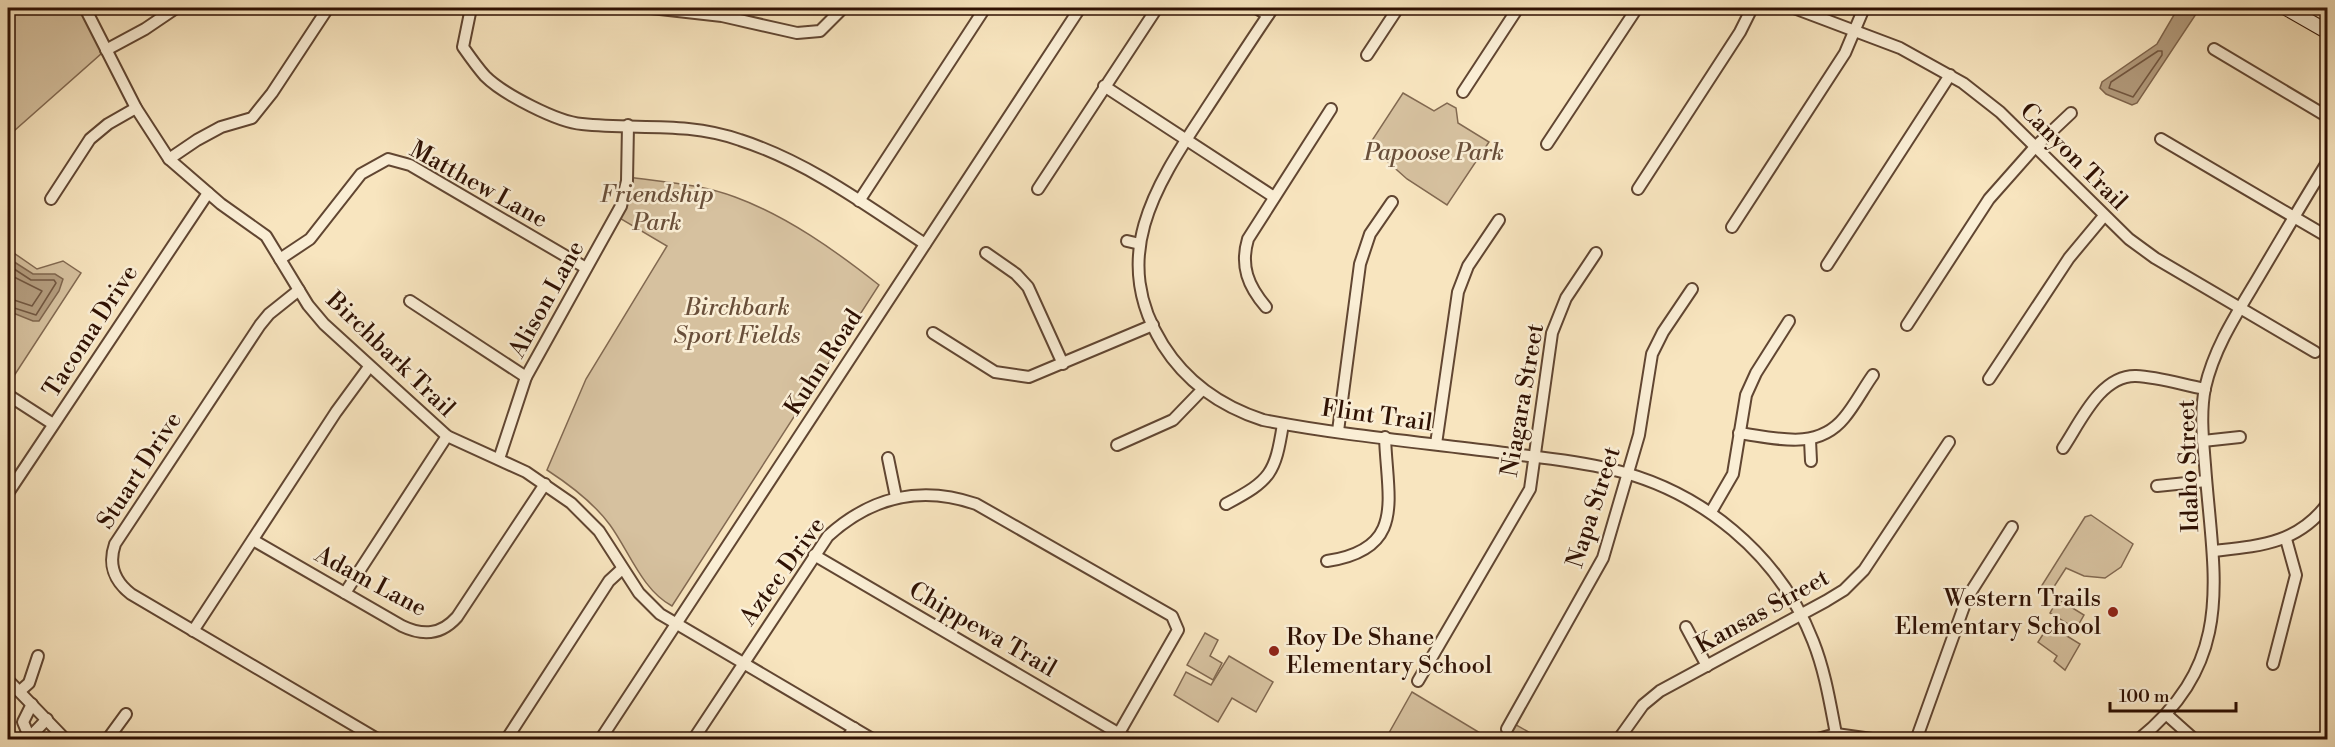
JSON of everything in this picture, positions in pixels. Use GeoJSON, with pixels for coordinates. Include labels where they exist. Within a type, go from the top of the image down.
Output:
{"type":"FeatureCollection","features":[{"type":"Feature","properties":{"kind":"street","name":"Birchbark Trail"},"geometry":{"type":"LineString","coordinates":[[85,8],[136,108],[169,159],[208,193],[260,230],[299,291],[324,324],[369,367],[447,436],[499,459],[544,484],[589,520],[607,542],[647,603],[676,625],[874,740]]}},
{"type":"Feature","properties":{"kind":"street"},"geometry":{"type":"LineString","coordinates":[[106,50],[145,29],[176,8]]}},
{"type":"Feature","properties":{"kind":"street"},"geometry":{"type":"LineString","coordinates":[[169,159],[222,127],[239,124],[252,117],[272,93],[328,8]]}},
{"type":"Feature","properties":{"kind":"street"},"geometry":{"type":"LineString","coordinates":[[471,8],[463,47],[492,81],[546,113],[582,124],[688,128],[737,138],[789,159],[925,244]]}},
{"type":"Feature","properties":{"kind":"street"},"geometry":{"type":"LineString","coordinates":[[651,8],[722,16],[797,33],[820,31],[843,8]]}},
{"type":"Feature","properties":{"kind":"street"},"geometry":{"type":"LineString","coordinates":[[859,201],[983,8]]}},
{"type":"Feature","properties":{"kind":"street","name":"Kuhn Road"},"geometry":{"type":"LineString","coordinates":[[600,740],[1080,8]]}},
{"type":"Feature","properties":{"kind":"street"},"geometry":{"type":"LineString","coordinates":[[1038,189],[1157,8]]}},
{"type":"Feature","properties":{"kind":"street"},"geometry":{"type":"LineString","coordinates":[[1256,8],[1270,11]]}},
{"type":"Feature","properties":{"kind":"street"},"geometry":{"type":"LineString","coordinates":[[1367,56],[1398,8]]}},
{"type":"Feature","properties":{"kind":"street"},"geometry":{"type":"LineString","coordinates":[[1463,92],[1518,8]]}},
{"type":"Feature","properties":{"kind":"street"},"geometry":{"type":"LineString","coordinates":[[1547,144],[1637,8]]}},
{"type":"Feature","properties":{"kind":"street"},"geometry":{"type":"LineString","coordinates":[[1638,189],[1740,32],[1752,8]]}},
{"type":"Feature","properties":{"kind":"street","name":"Canyon Trail"},"geometry":{"type":"LineString","coordinates":[[1794,8],[1911,53],[1950,75],[1989,103],[2104,216],[2155,258],[2315,352]]}},
{"type":"Feature","properties":{"kind":"street"},"geometry":{"type":"LineString","coordinates":[[1732,227],[1845,53],[1864,8]]}},
{"type":"Feature","properties":{"kind":"street"},"geometry":{"type":"LineString","coordinates":[[2286,8],[2328,32]]}},
{"type":"Feature","properties":{"kind":"street","name":"Flint Trail"},"geometry":{"type":"LineString","coordinates":[[1270,11],[1155,191],[1140,244],[1141,282],[1153,325],[1171,358],[1202,390],[1242,413],[1283,424],[1587,464],[1629,474],[1662,486],[1711,512],[1762,558],[1779,579],[1800,615],[1823,669],[1836,734]]}},
{"type":"Feature","properties":{"kind":"street"},"geometry":{"type":"LineString","coordinates":[[2214,50],[2328,117]]}},
{"type":"Feature","properties":{"kind":"street"},"geometry":{"type":"LineString","coordinates":[[1827,265],[1950,75]]}},
{"type":"Feature","properties":{"kind":"street"},"geometry":{"type":"LineString","coordinates":[[1104,86],[1274,197]]}},
{"type":"Feature","properties":{"kind":"street"},"geometry":{"type":"LineString","coordinates":[[51,199],[90,139],[108,123],[136,108]]}},
{"type":"Feature","properties":{"kind":"street"},"geometry":{"type":"LineString","coordinates":[[1266,307],[1249,283],[1244,253],[1254,227],[1331,110]]}},
{"type":"Feature","properties":{"kind":"street"},"geometry":{"type":"LineString","coordinates":[[1907,325],[1989,199],[2035,147],[2071,113]]}},
{"type":"Feature","properties":{"kind":"street","name":"Alison Lane"},"geometry":{"type":"LineString","coordinates":[[499,459],[526,377],[621,206],[627,181],[628,125]]}},
{"type":"Feature","properties":{"kind":"street"},"geometry":{"type":"LineString","coordinates":[[2161,139],[2328,237]]}},
{"type":"Feature","properties":{"kind":"street","name":"Matthew Lane"},"geometry":{"type":"LineString","coordinates":[[280,259],[310,239],[361,174],[388,159],[410,165],[586,268]]}},
{"type":"Feature","properties":{"kind":"street","name":"Idaho Street"},"geometry":{"type":"LineString","coordinates":[[2138,740],[2167,715],[2195,672],[2210,634],[2216,589],[2203,441],[2205,389],[2218,349],[2328,161]]}},
{"type":"Feature","properties":{"kind":"street","name":"Tacoma Drive"},"geometry":{"type":"LineString","coordinates":[[8,493],[208,193]]}},
{"type":"Feature","properties":{"kind":"street"},"geometry":{"type":"LineString","coordinates":[[1338,431],[1360,264],[1369,238],[1392,202]]}},
{"type":"Feature","properties":{"kind":"street"},"geometry":{"type":"LineString","coordinates":[[1989,379],[2069,258],[2104,216]]}},
{"type":"Feature","properties":{"kind":"street"},"geometry":{"type":"LineString","coordinates":[[1436,444],[1458,292],[1468,266],[1499,220]]}},
{"type":"Feature","properties":{"kind":"street"},"geometry":{"type":"LineString","coordinates":[[1127,241],[1140,244]]}},
{"type":"Feature","properties":{"kind":"street"},"geometry":{"type":"LineString","coordinates":[[986,253],[1016,274],[1028,287],[1063,364]]}},
{"type":"Feature","properties":{"kind":"street","name":"Niagara Street"},"geometry":{"type":"LineString","coordinates":[[1418,681],[1530,489],[1557,318],[1566,298],[1596,253]]}},
{"type":"Feature","properties":{"kind":"street","name":"Napa Street"},"geometry":{"type":"LineString","coordinates":[[1507,729],[1597,572],[1629,474],[1639,435],[1652,354],[1663,332],[1692,289]]}},
{"type":"Feature","properties":{"kind":"street","name":"Stuart Drive"},"geometry":{"type":"LineString","coordinates":[[299,291],[269,314],[260,325],[113,549],[112,568],[123,588],[379,740]]}},
{"type":"Feature","properties":{"kind":"street"},"geometry":{"type":"LineString","coordinates":[[410,301],[526,377]]}},
{"type":"Feature","properties":{"kind":"street"},"geometry":{"type":"LineString","coordinates":[[1711,512],[1733,474],[1746,395],[1756,373],[1789,321]]}},
{"type":"Feature","properties":{"kind":"street"},"geometry":{"type":"LineString","coordinates":[[933,333],[983,366],[1008,376],[1029,377],[1153,325]]}},
{"type":"Feature","properties":{"kind":"street"},"geometry":{"type":"LineString","coordinates":[[193,631],[336,412],[369,367]]}},
{"type":"Feature","properties":{"kind":"street"},"geometry":{"type":"LineString","coordinates":[[1739,433],[1810,440],[1830,431],[1844,418],[1873,375]]}},
{"type":"Feature","properties":{"kind":"street"},"geometry":{"type":"LineString","coordinates":[[2063,448],[2098,396],[2115,382],[2134,376],[2205,389]]}},
{"type":"Feature","properties":{"kind":"street"},"geometry":{"type":"LineString","coordinates":[[1117,446],[1173,420],[1202,390]]}},
{"type":"Feature","properties":{"kind":"street"},"geometry":{"type":"LineString","coordinates":[[8,395],[53,424]]}},
{"type":"Feature","properties":{"kind":"street"},"geometry":{"type":"LineString","coordinates":[[1226,504],[1255,489],[1270,474],[1276,462],[1283,424]]}},
{"type":"Feature","properties":{"kind":"street"},"geometry":{"type":"LineString","coordinates":[[345,593],[447,436]]}},
{"type":"Feature","properties":{"kind":"street"},"geometry":{"type":"LineString","coordinates":[[1327,561],[1359,555],[1374,544],[1384,528],[1389,502],[1385,437]]}},
{"type":"Feature","properties":{"kind":"street"},"geometry":{"type":"LineString","coordinates":[[2203,441],[2240,437]]}},
{"type":"Feature","properties":{"kind":"street"},"geometry":{"type":"LineString","coordinates":[[1810,440],[1811,461]]}},
{"type":"Feature","properties":{"kind":"street","name":"Kansas Street"},"geometry":{"type":"LineString","coordinates":[[1618,740],[1631,719],[1648,700],[1844,590],[1864,570],[1948,442]]}},
{"type":"Feature","properties":{"kind":"street"},"geometry":{"type":"LineString","coordinates":[[888,458],[896,497]]}},
{"type":"Feature","properties":{"kind":"street"},"geometry":{"type":"LineString","coordinates":[[2157,486],[2206,481]]}},
{"type":"Feature","properties":{"kind":"street","name":"Adam Lane"},"geometry":{"type":"LineString","coordinates":[[253,540],[410,630],[427,633],[447,627],[457,617],[544,484]]}},
{"type":"Feature","properties":{"kind":"street","name":"Aztec Drive"},"geometry":{"type":"LineString","coordinates":[[693,740],[828,536],[859,512],[896,497],[941,495],[976,504],[1172,616],[1178,630],[1119,733]]}},
{"type":"Feature","properties":{"kind":"street"},"geometry":{"type":"LineString","coordinates":[[2213,551],[2286,539],[2311,521],[2328,503]]}},
{"type":"Feature","properties":{"kind":"street"},"geometry":{"type":"LineString","coordinates":[[1916,740],[1970,592],[2012,527]]}},
{"type":"Feature","properties":{"kind":"street"},"geometry":{"type":"LineString","coordinates":[[2273,664],[2296,575],[2286,539]]}},
{"type":"Feature","properties":{"kind":"street","name":"Chippewa Trail"},"geometry":{"type":"LineString","coordinates":[[814,555],[1130,740]]}},
{"type":"Feature","properties":{"kind":"street"},"geometry":{"type":"LineString","coordinates":[[506,740],[609,581],[622,568]]}},
{"type":"Feature","properties":{"kind":"street"},"geometry":{"type":"LineString","coordinates":[[1686,627],[1707,666]]}},
{"type":"Feature","properties":{"kind":"street"},"geometry":{"type":"LineString","coordinates":[[20,691],[29,683],[38,656]]}},
{"type":"Feature","properties":{"kind":"street"},"geometry":{"type":"LineString","coordinates":[[8,680],[66,740]]}},
{"type":"Feature","properties":{"kind":"street"},"geometry":{"type":"LineString","coordinates":[[33,704],[23,722],[28,738],[47,719]]}},
{"type":"Feature","properties":{"kind":"street"},"geometry":{"type":"LineString","coordinates":[[107,740],[126,714]]}},
{"type":"Feature","properties":{"kind":"street"},"geometry":{"type":"LineString","coordinates":[[2167,715],[2195,740]]}},
{"type":"Feature","properties":{"kind":"street"},"geometry":{"type":"LineString","coordinates":[[846,740],[854,728]]}},
{"type":"Feature","properties":{"kind":"street"},"geometry":{"type":"LineString","coordinates":[[1814,740],[1836,734],[1879,740]]}},
{"type":"Feature","properties":{"kind":"green space"},"geometry":{"type":"Polygon","coordinates":[[[8,8],[79,8],[102,53],[14,131],[8,141],[8,8]]]}},
{"type":"Feature","properties":{"kind":"green space","name":"Papoose Park"},"geometry":{"type":"Polygon","coordinates":[[[1403,93],[1434,111],[1447,103],[1456,108],[1458,123],[1489,142],[1447,205],[1407,179],[1369,145],[1403,93]]]}},
{"type":"Feature","properties":{"kind":"green space","name":"Birchbark Sport Fields"},"geometry":{"type":"Polygon","coordinates":[[[627,177],[709,189],[754,205],[810,235],[879,285],[672,606],[652,590],[644,580],[617,535],[597,509],[547,470],[586,379],[667,246],[616,216],[627,177]]]}},
{"type":"Feature","properties":{"kind":"green space"},"geometry":{"type":"Polygon","coordinates":[[[8,249],[37,269],[63,261],[81,273],[10,382],[8,380],[8,249]]]}},
{"type":"Feature","properties":{"kind":"green space"},"geometry":{"type":"Polygon","coordinates":[[[2091,515],[2133,544],[2121,567],[2105,578],[2084,576],[2066,568],[2048,596],[2039,590],[2085,517],[2091,515]]]}},
{"type":"Feature","properties":{"kind":"green space"},"geometry":{"type":"Polygon","coordinates":[[[2058,599],[2084,615],[2076,629],[2050,613],[2058,599]]]}},
{"type":"Feature","properties":{"kind":"green space"},"geometry":{"type":"Polygon","coordinates":[[[2049,625],[2080,644],[2065,670],[2054,661],[2057,656],[2038,642],[2049,625]]]}},
{"type":"Feature","properties":{"kind":"green space"},"geometry":{"type":"Polygon","coordinates":[[[1205,633],[1218,640],[1210,656],[1222,663],[1213,680],[1187,665],[1205,633]]]}},
{"type":"Feature","properties":{"kind":"green space"},"geometry":{"type":"Polygon","coordinates":[[[1229,656],[1273,682],[1256,712],[1232,698],[1218,722],[1174,695],[1186,672],[1211,685],[1229,656]]]}},
{"type":"Feature","properties":{"kind":"green space"},"geometry":{"type":"Polygon","coordinates":[[[1412,692],[1485,736],[1497,738],[1511,722],[1541,739],[1385,740],[1412,692]]]}},
{"type":"Feature","properties":{"kind":"water"},"geometry":{"type":"Polygon","coordinates":[[[2178,8],[2200,8],[2137,103],[2132,105],[2106,94],[2100,88],[2102,82],[2157,44],[2178,8]]]}},
{"type":"Feature","properties":{"kind":"water"},"geometry":{"type":"Polygon","coordinates":[[[8,258],[33,274],[55,274],[63,279],[59,291],[39,321],[33,321],[8,311],[8,258]]]}},
{"type":"Feature","properties":{"kind":"place","name":"Western Trails Elementary School"},"geometry":{"type":"Point","coordinates":[2113,612]}},
{"type":"Feature","properties":{"kind":"place","name":"Roy De Shane Elementary School"},"geometry":{"type":"Point","coordinates":[1274,651]}},
{"type":"Feature","properties":{"kind":"park label","name":"Friendship Park"},"geometry":{"type":"Point","coordinates":[657,208]}}]}
